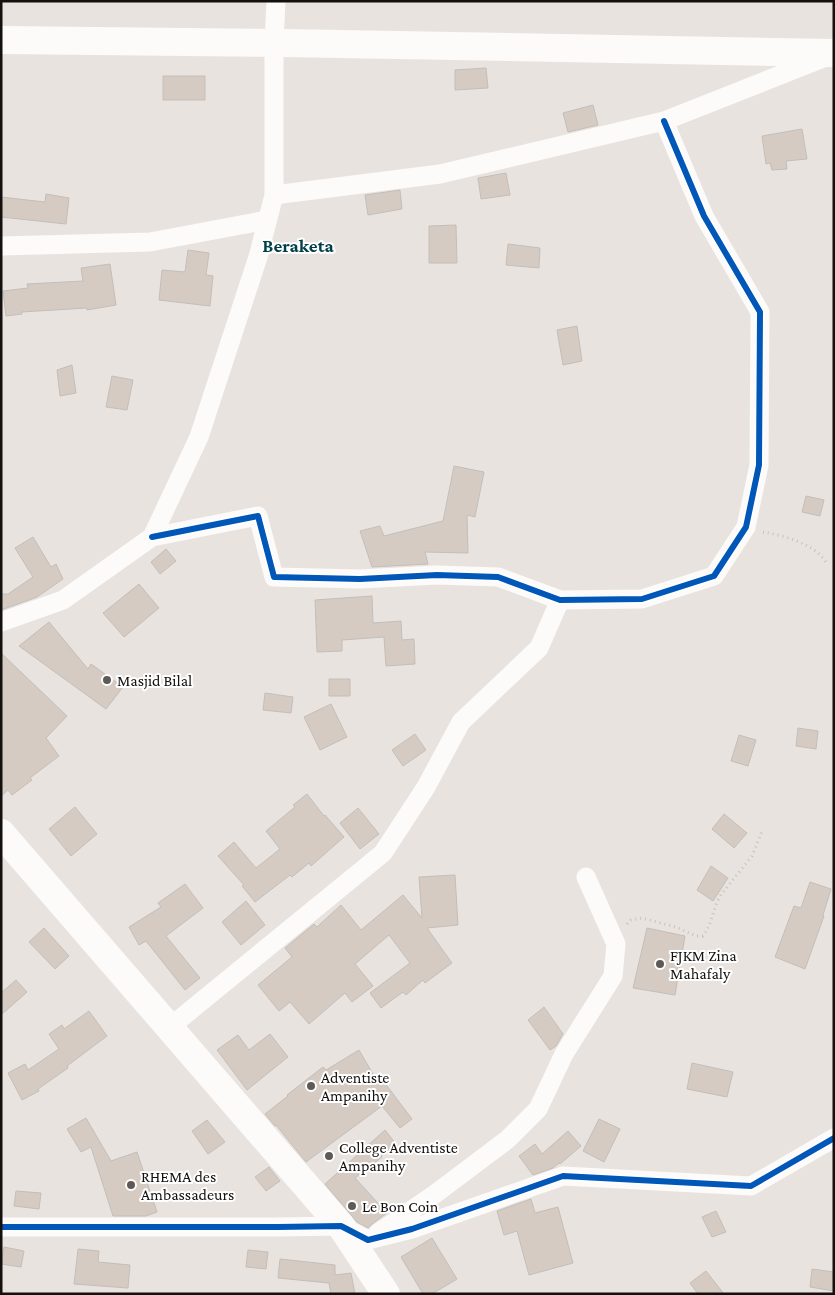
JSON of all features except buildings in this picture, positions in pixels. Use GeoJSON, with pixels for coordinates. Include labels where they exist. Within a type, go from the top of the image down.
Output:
{"type":"FeatureCollection","features":[{"type":"Feature","properties":{"kind":"street"},"geometry":{"type":"LineString","coordinates":[[152,537],[199,437],[258,257],[274,195],[274,43],[276,1]]}},
{"type":"Feature","properties":{"kind":"street"},"geometry":{"type":"LineString","coordinates":[[1,40],[834,53]]}},
{"type":"Feature","properties":{"kind":"street"},"geometry":{"type":"LineString","coordinates":[[274,195],[440,174],[664,122],[834,53]]}},
{"type":"Feature","properties":{"kind":"street"},"geometry":{"type":"LineString","coordinates":[[1,622],[63,600],[152,537],[258,516],[274,577],[360,579],[438,575],[498,577],[560,600],[642,599],[714,576],[746,527],[759,465],[760,312],[704,216],[664,122]]}},
{"type":"Feature","properties":{"kind":"street"},"geometry":{"type":"LineString","coordinates":[[1,246],[150,242],[267,220]]}},
{"type":"Feature","properties":{"kind":"street"},"geometry":{"type":"LineString","coordinates":[[170,1027],[383,853],[426,787],[461,722],[539,648],[560,600]]}},
{"type":"Feature","properties":{"kind":"street"},"geometry":{"type":"LineString","coordinates":[[1,833],[341,1226],[386,1294]]}},
{"type":"Feature","properties":{"kind":"street"},"geometry":{"type":"LineString","coordinates":[[368,1240],[435,1194],[508,1139],[538,1108],[564,1054],[613,976],[616,944],[586,876]]}},
{"type":"Feature","properties":{"kind":"street"},"geometry":{"type":"LineString","coordinates":[[1,1228],[341,1226],[368,1240],[412,1230],[563,1176],[751,1186],[834,1138]]}},
{"type":"Feature","properties":{"kind":"path"},"geometry":{"type":"LineString","coordinates":[[746,527],[755,531],[786,537],[807,546],[820,554],[826,562]]}},
{"type":"Feature","properties":{"kind":"path"},"geometry":{"type":"LineString","coordinates":[[616,944],[626,926],[632,920],[642,918],[676,927],[696,936],[703,936],[708,930],[720,896],[752,856],[763,829]]}},
{"type":"Feature","properties":{"kind":"cycle path"},"geometry":{"type":"LineString","coordinates":[[152,537],[258,516],[274,577],[360,579],[437,575],[498,577],[560,600],[642,599],[714,576],[746,527],[759,465],[760,312],[704,216],[664,121]]}},
{"type":"Feature","properties":{"kind":"cycle path"},"geometry":{"type":"LineString","coordinates":[[1,1227],[341,1226],[368,1240],[412,1229],[563,1176],[751,1186],[834,1138]]}},
{"type":"Feature","properties":{"kind":"place","name":"Masjid Bilal"},"geometry":{"type":"Point","coordinates":[107,680]}},
{"type":"Feature","properties":{"kind":"place","name":"FJKM Zina Mahafaly"},"geometry":{"type":"Point","coordinates":[660,964]}},
{"type":"Feature","properties":{"kind":"place","name":"Adventiste Ampanihy"},"geometry":{"type":"Point","coordinates":[311,1086]}},
{"type":"Feature","properties":{"kind":"place","name":"College Adventiste Ampanihy"},"geometry":{"type":"Point","coordinates":[329,1156]}},
{"type":"Feature","properties":{"kind":"place","name":"RHEMA des Ambassadeurs"},"geometry":{"type":"Point","coordinates":[131,1185]}},
{"type":"Feature","properties":{"kind":"place","name":"Le Bon Coin"},"geometry":{"type":"Point","coordinates":[352,1206]}},
{"type":"Feature","properties":{"kind":"district","name":"Beraketa"},"geometry":{"type":"Point","coordinates":[298,245]}}]}
